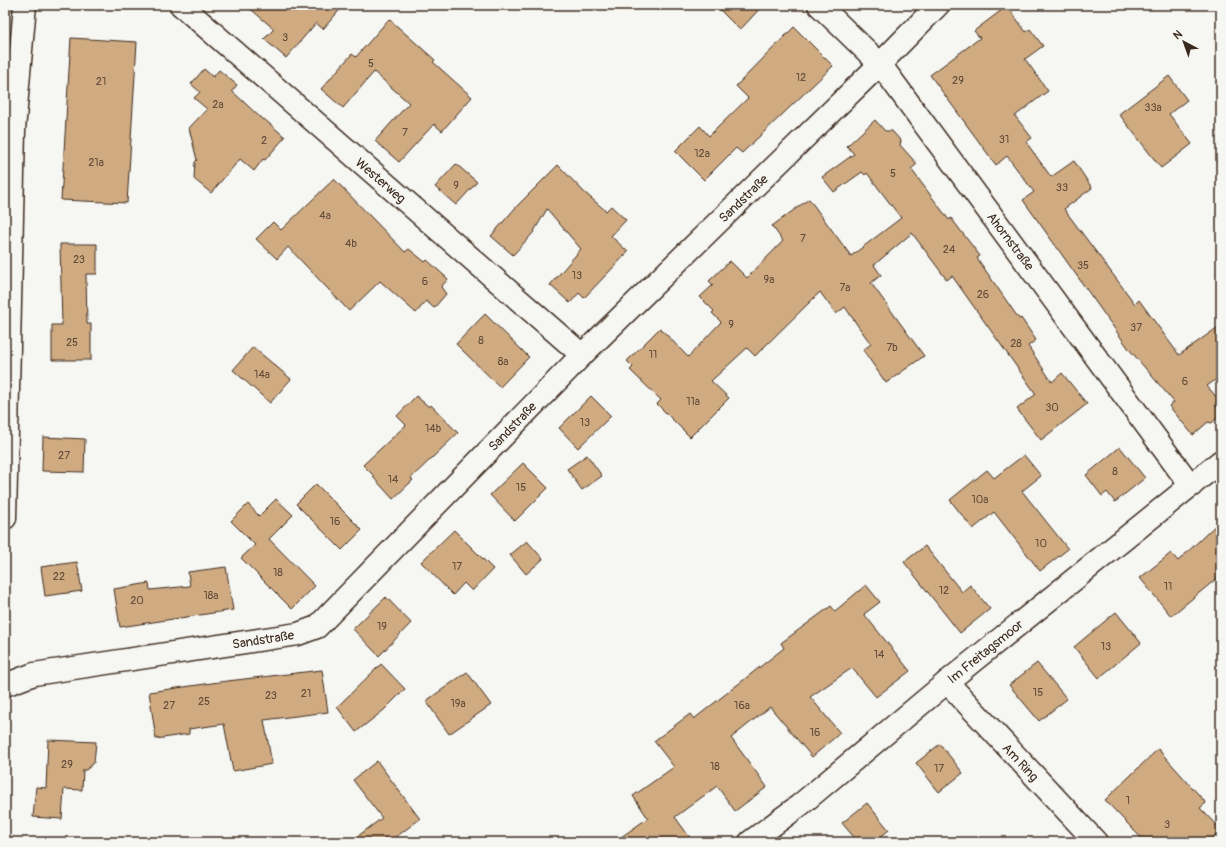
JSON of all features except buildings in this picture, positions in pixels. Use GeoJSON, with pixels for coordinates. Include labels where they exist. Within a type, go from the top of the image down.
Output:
{"type":"FeatureCollection","features":[{"type":"Feature","properties":{"kind":"street"},"geometry":{"type":"LineString","coordinates":[[5,518],[9,130],[25,5]]}},
{"type":"Feature","properties":{"kind":"street","name":"Westerweg"},"geometry":{"type":"LineString","coordinates":[[181,5],[582,355]]}},
{"type":"Feature","properties":{"kind":"street","name":"Ahornstraße"},"geometry":{"type":"LineString","coordinates":[[819,5],[880,64],[1191,486]]}},
{"type":"Feature","properties":{"kind":"street","name":"Sandstraße"},"geometry":{"type":"LineString","coordinates":[[5,685],[34,674],[298,634],[317,627],[582,355],[880,64],[938,5]]}},
{"type":"Feature","properties":{"kind":"street","name":"Im Freitagsmoor"},"geometry":{"type":"LineString","coordinates":[[750,842],[800,804],[947,682],[1221,461]]}},
{"type":"Feature","properties":{"kind":"street","name":"Am Ring"},"geometry":{"type":"LineString","coordinates":[[947,682],[1096,842]]}}]}
